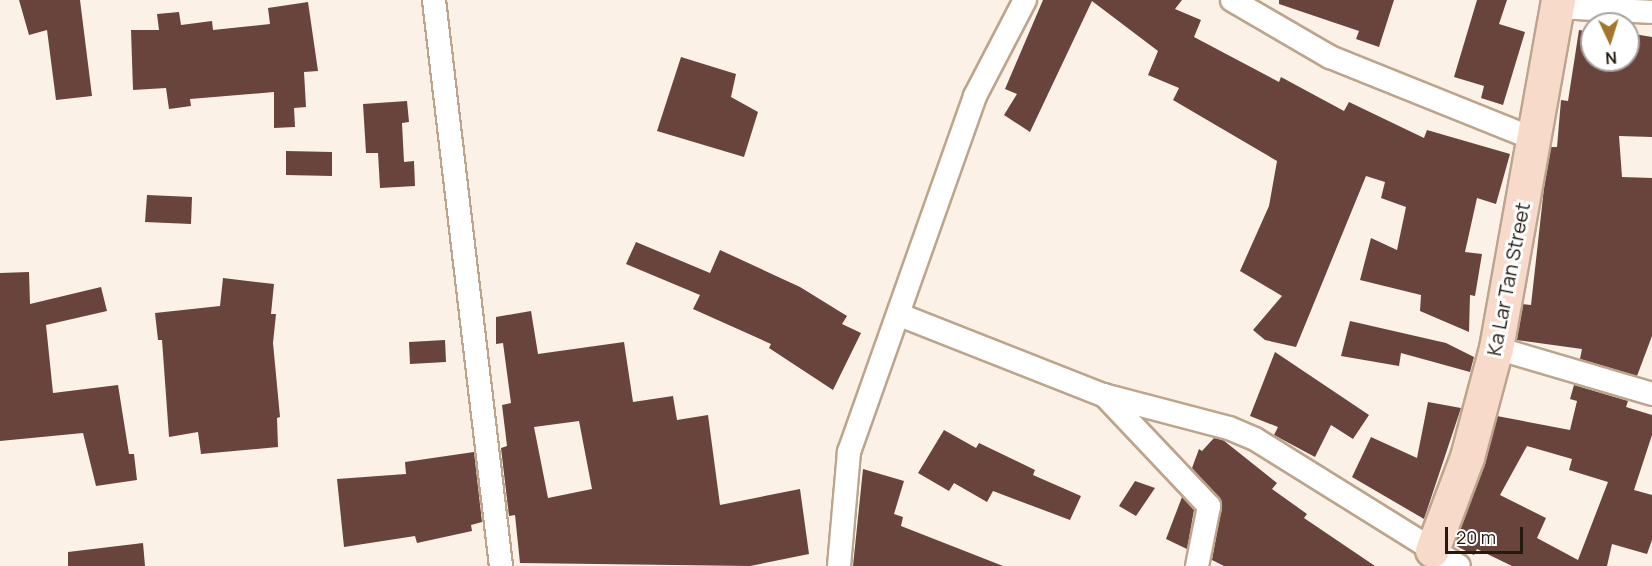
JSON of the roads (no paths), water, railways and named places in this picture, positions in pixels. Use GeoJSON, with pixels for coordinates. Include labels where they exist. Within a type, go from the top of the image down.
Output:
{"type":"FeatureCollection","features":[{"type":"Feature","properties":{"kind":"street"},"geometry":{"type":"LineString","coordinates":[[434,0],[501,566]]}},
{"type":"Feature","properties":{"kind":"street"},"geometry":{"type":"LineString","coordinates":[[839,566],[849,452],[900,315],[975,96],[1025,0]]}},
{"type":"Feature","properties":{"kind":"street"},"geometry":{"type":"LineString","coordinates":[[1232,0],[1330,57],[1534,139]]}},
{"type":"Feature","properties":{"kind":"street"},"geometry":{"type":"LineString","coordinates":[[1558,4],[1652,12]]}},
{"type":"Feature","properties":{"kind":"street","name":"Ka Lar Tan Street"},"geometry":{"type":"LineString","coordinates":[[1445,558],[1467,457],[1497,348],[1558,4]]}},
{"type":"Feature","properties":{"kind":"street"},"geometry":{"type":"LineString","coordinates":[[900,315],[1104,394],[1229,428],[1255,440],[1445,558]]}},
{"type":"Feature","properties":{"kind":"street"},"geometry":{"type":"LineString","coordinates":[[1497,348],[1652,394]]}},
{"type":"Feature","properties":{"kind":"street"},"geometry":{"type":"LineString","coordinates":[[1104,394],[1209,506],[1197,566]]}}]}
